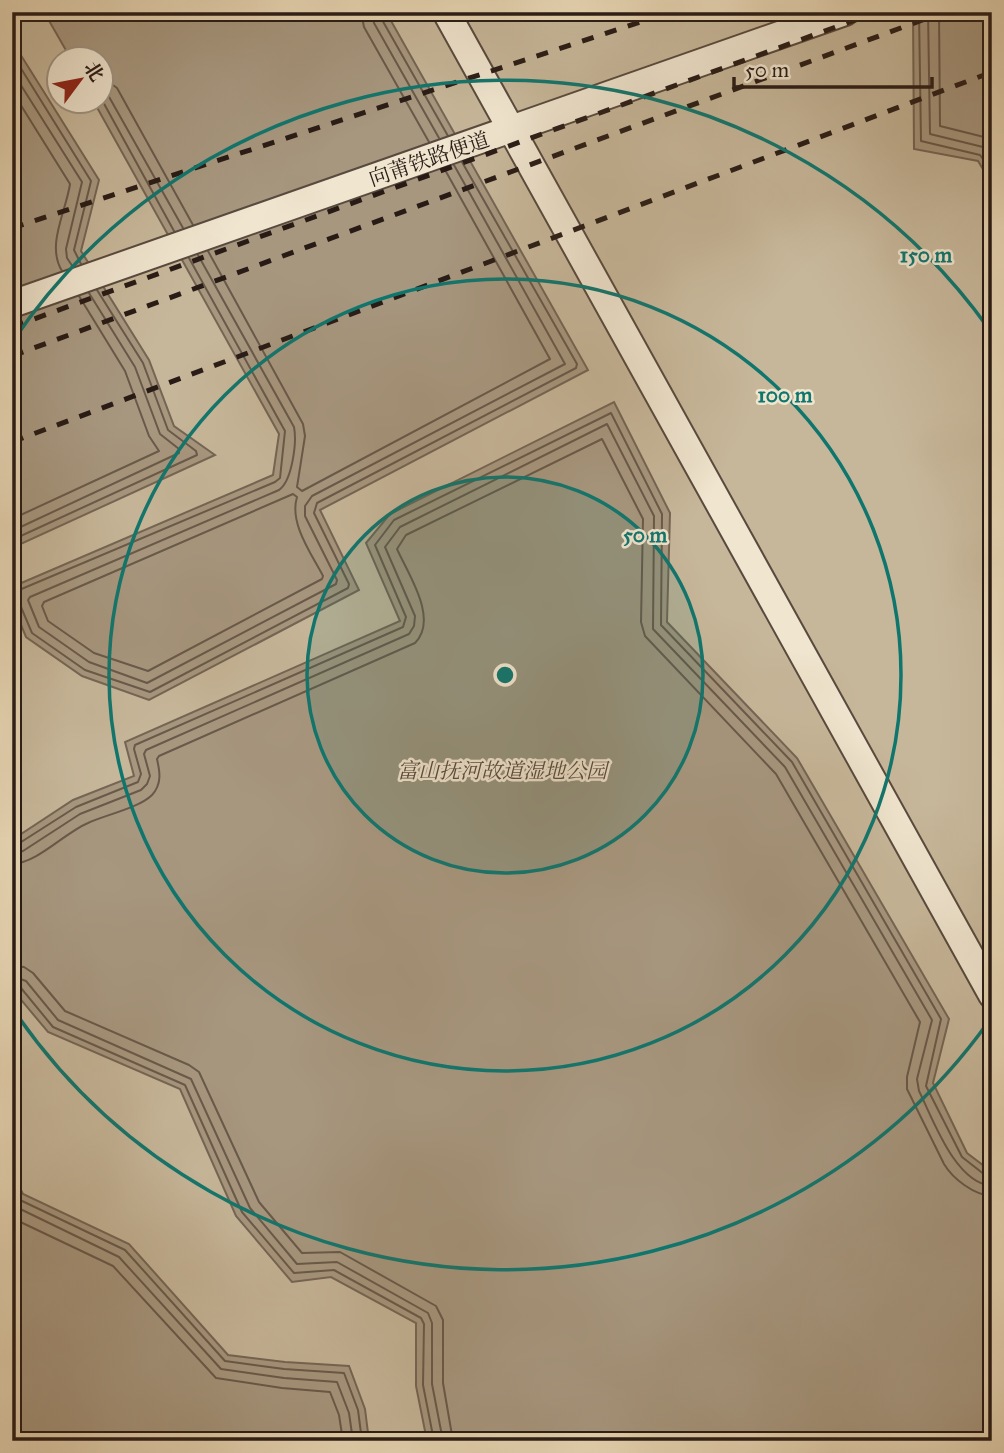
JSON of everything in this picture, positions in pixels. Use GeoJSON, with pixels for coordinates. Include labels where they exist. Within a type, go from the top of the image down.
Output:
{"type":"FeatureCollection","features":[{"type":"Feature","properties":{"kind":"lane"},"geometry":{"type":"LineString","coordinates":[[446,12],[992,995]]}},
{"type":"Feature","properties":{"kind":"lane","name":"向莆铁路便道"},"geometry":{"type":"LineString","coordinates":[[12,304],[512,131],[845,12]]}},
{"type":"Feature","properties":{"kind":"green space","name":"富山抚河故道湿地公园"},"geometry":{"type":"Polygon","coordinates":[[[12,12],[992,12],[992,1441],[12,1441],[12,12]]]}},
{"type":"Feature","properties":{"kind":"water"},"geometry":{"type":"Polygon","coordinates":[[[44,12],[386,12],[588,370],[320,510],[359,590],[149,700],[82,676],[26,637],[12,603],[12,587],[273,475],[279,434],[102,116],[116,116],[116,46],[64,46],[44,12]]]}},
{"type":"Feature","properties":{"kind":"water"},"geometry":{"type":"Polygon","coordinates":[[[913,12],[992,12],[992,184],[978,161],[914,149],[913,12]]]}},
{"type":"Feature","properties":{"kind":"water"},"geometry":{"type":"Polygon","coordinates":[[[12,41],[46,95],[46,116],[59,116],[99,180],[81,251],[149,360],[174,426],[215,455],[12,548],[12,41]]]}},
{"type":"Feature","properties":{"kind":"water"},"geometry":{"type":"Polygon","coordinates":[[[614,402],[670,513],[667,622],[797,758],[949,1019],[933,1083],[967,1153],[992,1172],[992,1441],[427,1441],[416,1386],[416,1323],[331,1277],[292,1282],[236,1216],[180,1089],[48,1032],[12,989],[12,840],[73,800],[134,776],[125,742],[400,621],[366,543],[390,514],[614,402]]]}},
{"type":"Feature","properties":{"kind":"water"},"geometry":{"type":"Polygon","coordinates":[[[12,1173],[23,1194],[129,1244],[228,1355],[349,1366],[365,1409],[369,1441],[12,1441],[12,1173]]]}},
{"type":"Feature","properties":{"kind":"railway"},"geometry":{"type":"LineString","coordinates":[[12,228],[671,12]]}},
{"type":"Feature","properties":{"kind":"railway"},"geometry":{"type":"LineString","coordinates":[[12,327],[877,12]]}},
{"type":"Feature","properties":{"kind":"railway"},"geometry":{"type":"LineString","coordinates":[[12,356],[944,12]]}},
{"type":"Feature","properties":{"kind":"railway"},"geometry":{"type":"LineString","coordinates":[[12,442],[992,72]]}}]}
